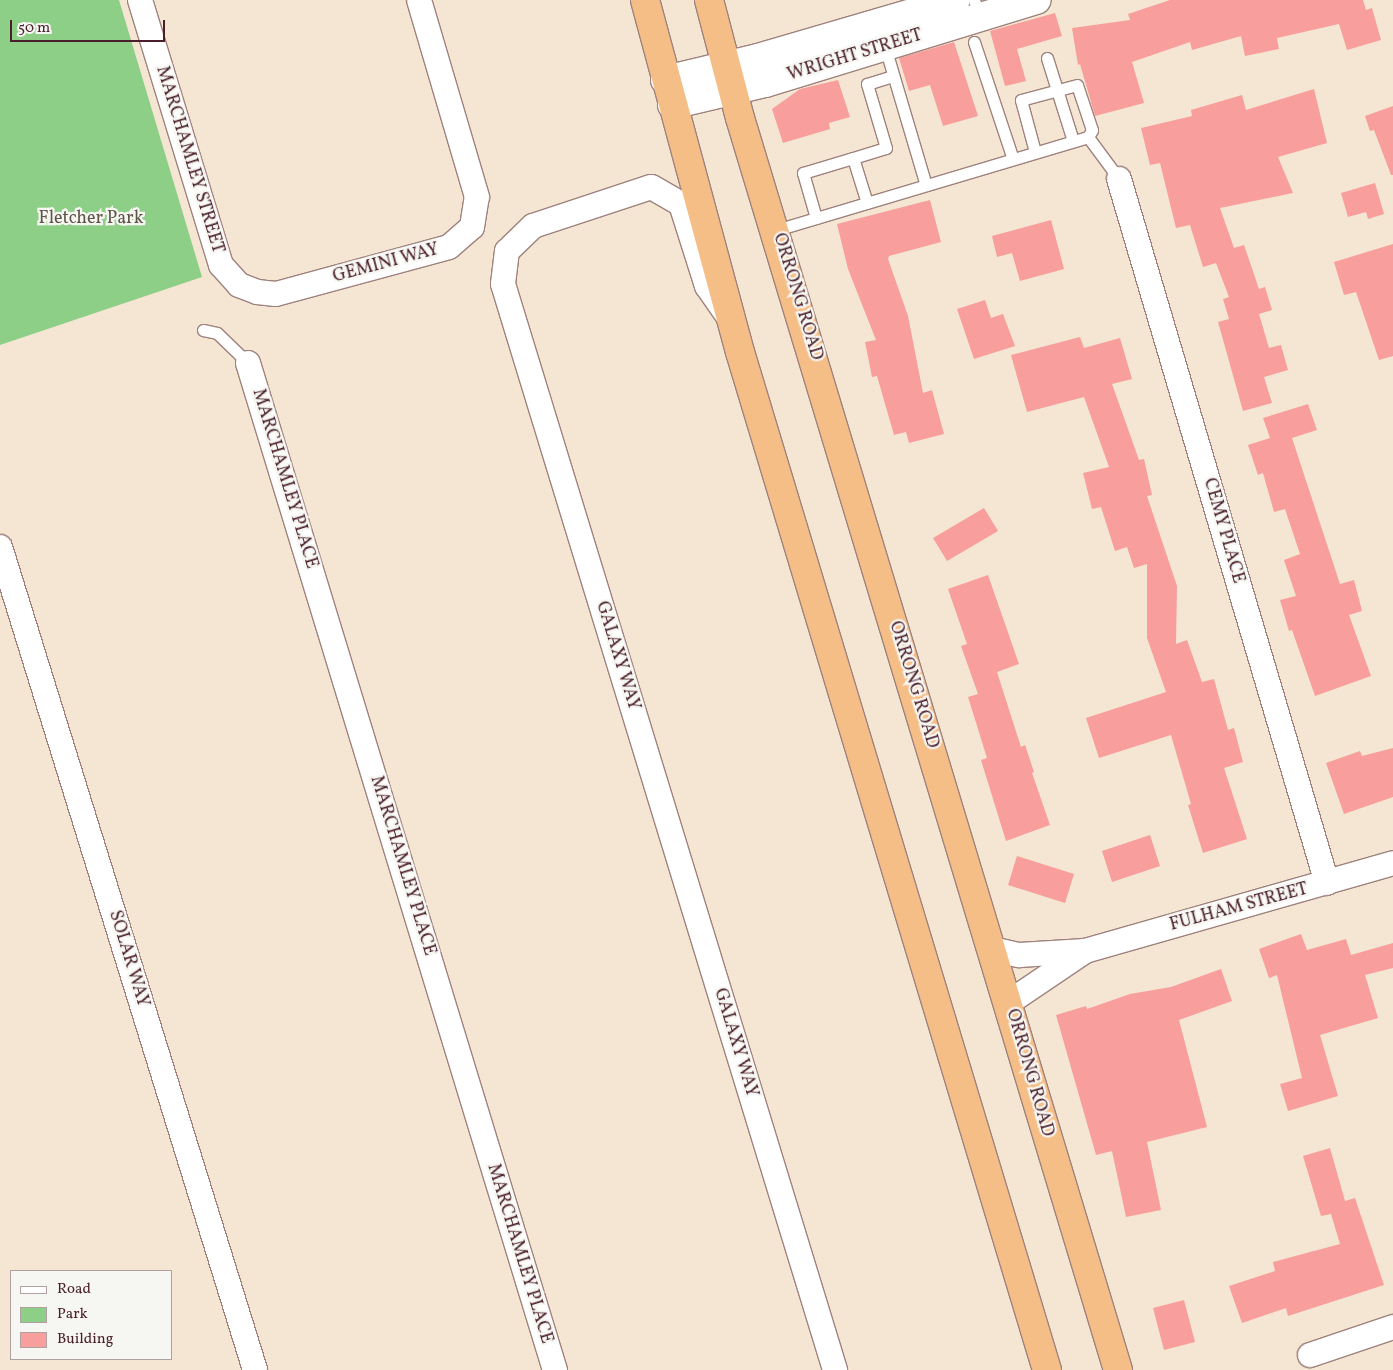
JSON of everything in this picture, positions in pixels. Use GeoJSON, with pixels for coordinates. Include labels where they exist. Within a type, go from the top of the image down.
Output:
{"type":"FeatureCollection","features":[{"type":"Feature","properties":{"kind":"highway"},"geometry":{"type":"LineString","coordinates":[[645,0],[732,322],[1047,1370]]}},
{"type":"Feature","properties":{"kind":"highway","name":"ORRONG ROAD"},"geometry":{"type":"LineString","coordinates":[[709,0],[730,78],[1118,1370]]}},
{"type":"Feature","properties":{"kind":"street","name":"MARCHAMLEY STREET"},"geometry":{"type":"LineString","coordinates":[[140,0],[221,265],[239,284]]}},
{"type":"Feature","properties":{"kind":"street","name":"GEMINI WAY"},"geometry":{"type":"LineString","coordinates":[[239,284],[257,292],[276,294],[450,246],[472,227],[477,197],[419,0]]}},
{"type":"Feature","properties":{"kind":"street","name":"WRIGHT STREET"},"geometry":{"type":"LineString","coordinates":[[730,78],[956,0]]}},
{"type":"Feature","properties":{"kind":"street","name":"WRIGHT STREET"},"geometry":{"type":"LineString","coordinates":[[669,93],[730,78],[884,47],[1037,0]]}},
{"type":"Feature","properties":{"kind":"street","name":"CEMY PLACE"},"geometry":{"type":"LineString","coordinates":[[1119,179],[1327,884]]}},
{"type":"Feature","properties":{"kind":"street","name":"GALAXY WAY"},"geometry":{"type":"LineString","coordinates":[[732,322],[707,286],[681,204],[651,188],[533,226],[507,251],[504,284],[835,1370]]}},
{"type":"Feature","properties":{"kind":"street","name":"MARCHAMLEY PLACE"},"geometry":{"type":"LineString","coordinates":[[248,363],[555,1370]]}},
{"type":"Feature","properties":{"kind":"street","name":"SOLAR WAY"},"geometry":{"type":"LineString","coordinates":[[0,547],[255,1370]]}},
{"type":"Feature","properties":{"kind":"street","name":"FULHAM STREET"},"geometry":{"type":"LineString","coordinates":[[992,949],[1019,955],[1085,951],[1327,884],[1393,863]]}},
{"type":"Feature","properties":{"kind":"street","name":"FULHAM STREET"},"geometry":{"type":"LineString","coordinates":[[1008,1004],[1085,951]]}},
{"type":"Feature","properties":{"kind":"street"},"geometry":{"type":"LineString","coordinates":[[1310,1355],[1393,1327]]}},
{"type":"Feature","properties":{"kind":"lane"},"geometry":{"type":"LineString","coordinates":[[976,20],[1013,159]]}},
{"type":"Feature","properties":{"kind":"lane"},"geometry":{"type":"LineString","coordinates":[[884,47],[926,185]]}},
{"type":"Feature","properties":{"kind":"lane"},"geometry":{"type":"LineString","coordinates":[[1047,58],[1072,141]]}},
{"type":"Feature","properties":{"kind":"lane"},"geometry":{"type":"LineString","coordinates":[[816,218],[803,173],[886,148],[867,84],[893,76]]}},
{"type":"Feature","properties":{"kind":"lane"},"geometry":{"type":"LineString","coordinates":[[776,230],[1088,137],[1092,130],[1077,84],[1021,100],[1035,152]]}},
{"type":"Feature","properties":{"kind":"lane"},"geometry":{"type":"LineString","coordinates":[[1088,137],[1119,179]]}},
{"type":"Feature","properties":{"kind":"lane"},"geometry":{"type":"LineString","coordinates":[[854,158],[867,203]]}},
{"type":"Feature","properties":{"kind":"lane"},"geometry":{"type":"LineString","coordinates":[[203,330],[217,333],[248,363]]}},
{"type":"Feature","properties":{"kind":"green space","name":"Fletcher Park"},"geometry":{"type":"Polygon","coordinates":[[[0,0],[119,0],[202,277],[0,345],[0,0]]]}},
{"type":"Feature","properties":{"kind":"building"},"geometry":{"type":"Polygon","coordinates":[[[1170,0],[1363,0],[1366,10],[1372,8],[1381,40],[1347,50],[1339,24],[1277,38],[1279,49],[1245,56],[1241,36],[1192,50],[1190,42],[1132,62],[1144,103],[1095,116],[1080,64],[1078,65],[1072,28],[1130,20],[1128,14],[1170,0]]]}},
{"type":"Feature","properties":{"kind":"building"},"geometry":{"type":"Polygon","coordinates":[[[1055,13],[1062,36],[1017,49],[1026,81],[1005,86],[990,31],[1055,13]]]}},
{"type":"Feature","properties":{"kind":"building"},"geometry":{"type":"Polygon","coordinates":[[[954,42],[978,116],[943,126],[930,85],[909,91],[899,58],[954,42]]]}},
{"type":"Feature","properties":{"kind":"building"},"geometry":{"type":"Polygon","coordinates":[[[838,80],[850,117],[829,123],[830,129],[783,143],[772,109],[800,89],[838,80]]]}},
{"type":"Feature","properties":{"kind":"building"},"geometry":{"type":"Polygon","coordinates":[[[1314,89],[1327,143],[1278,157],[1293,193],[1220,208],[1234,248],[1244,245],[1259,289],[1265,287],[1272,310],[1259,314],[1269,348],[1281,345],[1288,370],[1264,377],[1272,403],[1243,411],[1218,322],[1229,319],[1223,299],[1229,297],[1216,263],[1203,267],[1190,225],[1176,228],[1160,163],[1150,165],[1141,128],[1192,116],[1191,110],[1242,95],[1246,110],[1314,89]]]}},
{"type":"Feature","properties":{"kind":"building"},"geometry":{"type":"Polygon","coordinates":[[[1393,106],[1393,175],[1391,175],[1374,130],[1370,131],[1365,116],[1393,106]]]}},
{"type":"Feature","properties":{"kind":"building"},"geometry":{"type":"Polygon","coordinates":[[[1375,183],[1384,214],[1368,219],[1366,212],[1348,217],[1341,193],[1375,183]]]}},
{"type":"Feature","properties":{"kind":"building"},"geometry":{"type":"Polygon","coordinates":[[[930,200],[941,242],[889,256],[888,259],[908,316],[923,393],[932,390],[944,434],[909,443],[906,432],[894,435],[877,376],[872,377],[865,342],[876,340],[848,269],[837,224],[930,200]]]}},
{"type":"Feature","properties":{"kind":"building"},"geometry":{"type":"Polygon","coordinates":[[[1051,220],[1064,269],[1020,281],[1012,253],[997,257],[992,236],[1051,220]]]}},
{"type":"Feature","properties":{"kind":"building"},"geometry":{"type":"Polygon","coordinates":[[[1393,244],[1393,356],[1379,360],[1356,292],[1344,295],[1334,262],[1393,244]]]}},
{"type":"Feature","properties":{"kind":"building"},"geometry":{"type":"Polygon","coordinates":[[[985,300],[991,318],[1003,314],[1015,346],[974,359],[957,309],[985,300]]]}},
{"type":"Feature","properties":{"kind":"building"},"geometry":{"type":"Polygon","coordinates":[[[1080,337],[1084,348],[1120,338],[1132,379],[1112,384],[1139,460],[1144,459],[1152,495],[1147,496],[1177,586],[1176,644],[1187,640],[1202,682],[1214,679],[1228,730],[1234,728],[1243,762],[1224,768],[1247,839],[1203,853],[1188,805],[1191,804],[1171,735],[1099,758],[1086,718],[1166,692],[1147,638],[1147,564],[1134,568],[1127,547],[1115,551],[1101,507],[1092,509],[1083,473],[1109,467],[1084,397],[1027,412],[1011,355],[1080,337]]]}},
{"type":"Feature","properties":{"kind":"building"},"geometry":{"type":"Polygon","coordinates":[[[1308,404],[1317,430],[1292,438],[1340,584],[1354,580],[1362,611],[1349,615],[1371,676],[1315,696],[1292,630],[1289,631],[1280,600],[1296,596],[1284,560],[1300,554],[1285,509],[1274,512],[1263,473],[1258,475],[1248,445],[1270,438],[1263,418],[1308,404]]]}},
{"type":"Feature","properties":{"kind":"building"},"geometry":{"type":"Polygon","coordinates":[[[984,508],[998,531],[947,561],[933,538],[984,508]]]}},
{"type":"Feature","properties":{"kind":"building"},"geometry":{"type":"Polygon","coordinates":[[[988,575],[1019,664],[997,672],[1021,747],[1025,745],[1034,772],[1032,773],[1050,825],[1006,841],[981,760],[987,758],[968,697],[978,694],[961,646],[967,644],[948,589],[988,575]]]}},
{"type":"Feature","properties":{"kind":"building"},"geometry":{"type":"Polygon","coordinates":[[[1393,748],[1393,797],[1344,814],[1326,763],[1360,751],[1362,756],[1393,748]]]}},
{"type":"Feature","properties":{"kind":"building"},"geometry":{"type":"Polygon","coordinates":[[[1150,835],[1160,866],[1112,882],[1102,851],[1150,835]]]}},
{"type":"Feature","properties":{"kind":"building"},"geometry":{"type":"Polygon","coordinates":[[[1017,856],[1074,874],[1065,903],[1008,885],[1017,856]]]}},
{"type":"Feature","properties":{"kind":"building"},"geometry":{"type":"Polygon","coordinates":[[[1301,934],[1307,950],[1346,939],[1351,955],[1393,943],[1393,968],[1365,975],[1378,1018],[1320,1035],[1338,1096],[1288,1111],[1280,1084],[1302,1078],[1277,975],[1269,978],[1259,949],[1301,934]]]}},
{"type":"Feature","properties":{"kind":"building"},"geometry":{"type":"Polygon","coordinates":[[[1221,969],[1232,1001],[1179,1020],[1207,1127],[1147,1142],[1161,1210],[1126,1217],[1112,1151],[1096,1155],[1056,1015],[1086,1006],[1087,1009],[1130,994],[1171,987],[1221,969]]]}},
{"type":"Feature","properties":{"kind":"building"},"geometry":{"type":"Polygon","coordinates":[[[1330,1148],[1345,1201],[1355,1198],[1384,1285],[1288,1316],[1286,1308],[1242,1323],[1229,1286],[1275,1271],[1273,1262],[1340,1244],[1331,1214],[1321,1216],[1303,1156],[1330,1148]]]}},
{"type":"Feature","properties":{"kind":"building"},"geometry":{"type":"Polygon","coordinates":[[[1184,1300],[1195,1342],[1164,1350],[1153,1308],[1184,1300]]]}}]}
